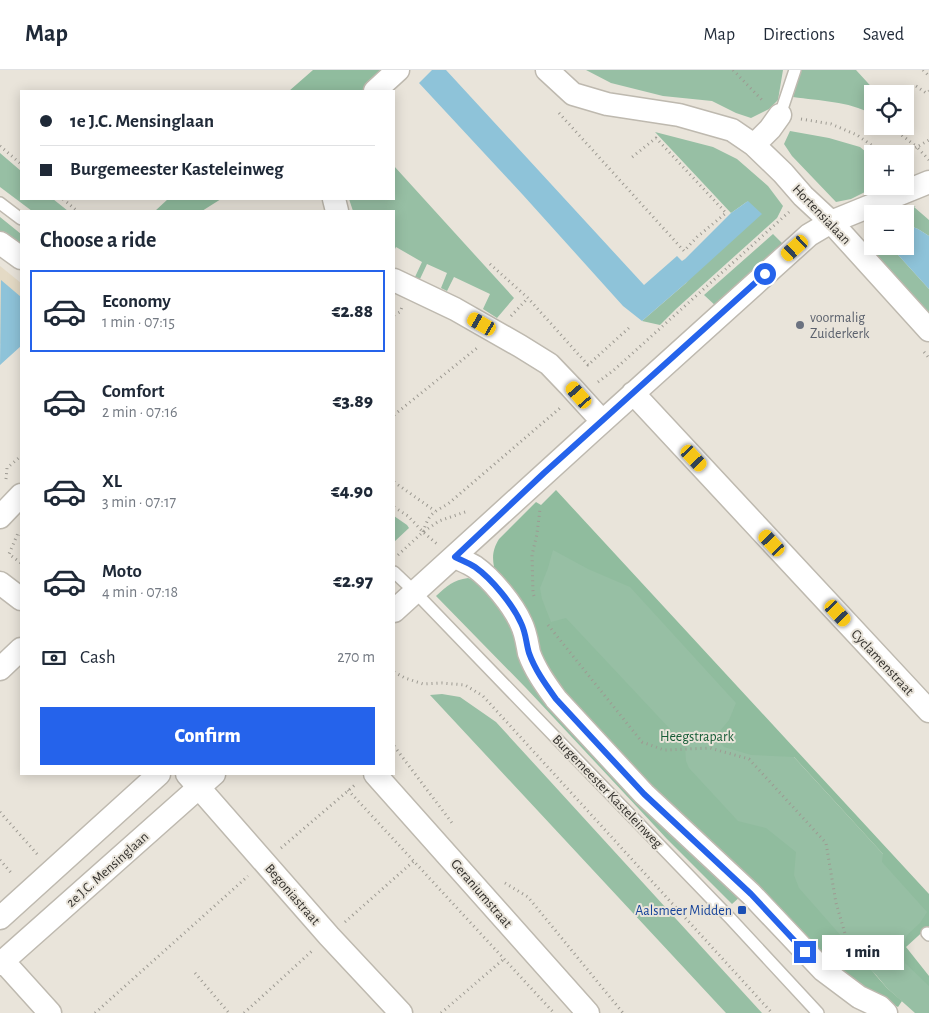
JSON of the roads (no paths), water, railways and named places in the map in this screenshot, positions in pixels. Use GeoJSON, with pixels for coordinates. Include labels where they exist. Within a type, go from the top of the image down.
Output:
{"type":"FeatureCollection","features":[{"type":"Feature","properties":{"kind":"street"},"geometry":{"type":"LineString","coordinates":[[376,90],[398,70]]}},
{"type":"Feature","properties":{"kind":"street","name":"Hortensialaan"},"geometry":{"type":"LineString","coordinates":[[547,70],[573,94],[607,104],[679,115],[732,130],[754,145],[783,173],[803,196],[831,222],[929,330]]}},
{"type":"Feature","properties":{"kind":"street"},"geometry":{"type":"LineString","coordinates":[[754,145],[770,129],[780,115]]}},
{"type":"Feature","properties":{"kind":"street"},"geometry":{"type":"LineString","coordinates":[[395,610],[809,235],[831,222],[925,190]]}},
{"type":"Feature","properties":{"kind":"street"},"geometry":{"type":"LineString","coordinates":[[0,243],[20,257]]}},
{"type":"Feature","properties":{"kind":"street"},"geometry":{"type":"LineString","coordinates":[[395,280],[455,309],[549,364],[602,421]]}},
{"type":"Feature","properties":{"kind":"street","name":"Cyclamenstraat"},"geometry":{"type":"LineString","coordinates":[[633,393],[929,711]]}},
{"type":"Feature","properties":{"kind":"street"},"geometry":{"type":"LineString","coordinates":[[0,517],[20,496]]}},
{"type":"Feature","properties":{"kind":"street","name":"Burgemeester Kasteleinweg"},"geometry":{"type":"LineString","coordinates":[[455,557],[474,567],[488,579],[512,606],[526,635],[534,665],[544,683],[556,699],[644,794],[751,894],[823,970],[859,997],[880,1007],[886,1013]]}},
{"type":"Feature","properties":{"kind":"street"},"geometry":{"type":"LineString","coordinates":[[0,583],[20,598]]}},
{"type":"Feature","properties":{"kind":"street"},"geometry":{"type":"LineString","coordinates":[[0,669],[20,650]]}},
{"type":"Feature","properties":{"kind":"street"},"geometry":{"type":"LineString","coordinates":[[0,918],[158,775]]}},
{"type":"Feature","properties":{"kind":"street","name":"Geraniumstraat"},"geometry":{"type":"LineString","coordinates":[[368,776],[436,842],[588,1013]]}},
{"type":"Feature","properties":{"kind":"street","name":"Begoniastraat"},"geometry":{"type":"LineString","coordinates":[[200,778],[265,862],[329,936],[401,1013]]}},
{"type":"Feature","properties":{"kind":"street","name":"2e J.C. Mensinglaan"},"geometry":{"type":"LineString","coordinates":[[1,962],[200,778]]}},
{"type":"Feature","properties":{"kind":"street"},"geometry":{"type":"LineString","coordinates":[[1,962],[50,1013]]}},
{"type":"Feature","properties":{"kind":"lane"},"geometry":{"type":"LineString","coordinates":[[780,115],[795,70]]}},
{"type":"Feature","properties":{"kind":"lane"},"geometry":{"type":"LineString","coordinates":[[0,203],[20,218]]}},
{"type":"Feature","properties":{"kind":"lane","name":"Burgemeester Kasteleinweg"},"geometry":{"type":"LineString","coordinates":[[395,573],[730,918],[818,1013]]}},
{"type":"Feature","properties":{"kind":"water"},"geometry":{"type":"Polygon","coordinates":[[[432,70],[446,70],[644,285],[677,256],[682,261],[685,259],[731,213],[748,201],[762,214],[642,321],[623,306],[419,83],[432,70]]]}},
{"type":"Feature","properties":{"kind":"water"},"geometry":{"type":"Polygon","coordinates":[[[914,227],[929,236],[929,289],[898,255],[914,255],[914,227]]]}},
{"type":"Feature","properties":{"kind":"water"},"geometry":{"type":"Polygon","coordinates":[[[1,280],[20,296],[20,347],[0,365],[1,280]]]}},
{"type":"Feature","properties":{"kind":"place","name":"voormalig Zuiderkerk"},"geometry":{"type":"Point","coordinates":[800,325]}},
{"type":"Feature","properties":{"kind":"place","name":"Aalsmeer Midden"},"geometry":{"type":"Point","coordinates":[742,910]}},
{"type":"Feature","properties":{"kind":"park label","name":"Heegstrapark"},"geometry":{"type":"Point","coordinates":[697,736]}}]}
